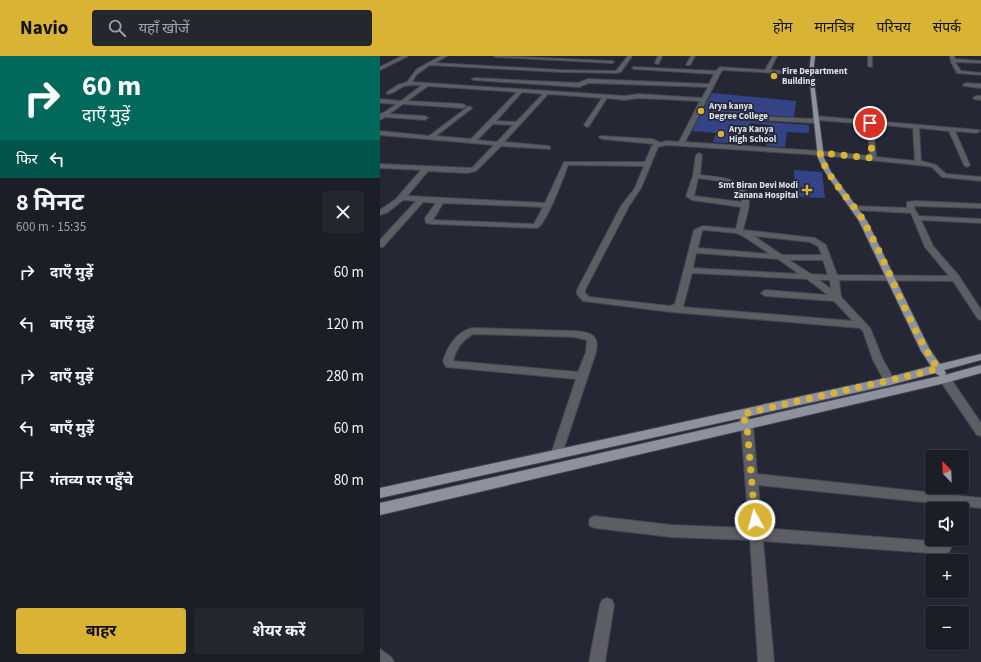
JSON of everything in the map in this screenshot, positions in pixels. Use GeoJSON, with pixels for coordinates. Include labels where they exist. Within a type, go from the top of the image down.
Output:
{"type":"FeatureCollection","features":[{"type":"Feature","properties":{"kind":"main road"},"geometry":{"type":"LineString","coordinates":[[813,56],[811,74],[820,153],[828,172],[856,208],[926,351],[945,380]]}},
{"type":"Feature","properties":{"kind":"main road"},"geometry":{"type":"LineString","coordinates":[[380,509],[745,420],[981,358]]}},
{"type":"Feature","properties":{"kind":"main road"},"geometry":{"type":"LineString","coordinates":[[380,493],[557,454],[745,420],[945,380],[981,369]]}},
{"type":"Feature","properties":{"kind":"street"},"geometry":{"type":"LineString","coordinates":[[380,69],[405,56]]}},
{"type":"Feature","properties":{"kind":"street"},"geometry":{"type":"LineString","coordinates":[[408,83],[412,77],[430,64],[445,56]]}},
{"type":"Feature","properties":{"kind":"street"},"geometry":{"type":"LineString","coordinates":[[595,61],[600,56]]}},
{"type":"Feature","properties":{"kind":"street"},"geometry":{"type":"LineString","coordinates":[[430,64],[482,68],[618,72],[630,56]]}},
{"type":"Feature","properties":{"kind":"street"},"geometry":{"type":"LineString","coordinates":[[653,69],[659,63],[660,56]]}},
{"type":"Feature","properties":{"kind":"street"},"geometry":{"type":"LineString","coordinates":[[688,64],[693,56]]}},
{"type":"Feature","properties":{"kind":"street"},"geometry":{"type":"LineString","coordinates":[[767,71],[775,56]]}},
{"type":"Feature","properties":{"kind":"street"},"geometry":{"type":"LineString","coordinates":[[870,56],[870,66]]}},
{"type":"Feature","properties":{"kind":"street"},"geometry":{"type":"LineString","coordinates":[[496,57],[562,58],[612,62]]}},
{"type":"Feature","properties":{"kind":"street"},"geometry":{"type":"LineString","coordinates":[[953,58],[981,62]]}},
{"type":"Feature","properties":{"kind":"street"},"geometry":{"type":"LineString","coordinates":[[953,58],[959,72],[981,74]]}},
{"type":"Feature","properties":{"kind":"street"},"geometry":{"type":"LineString","coordinates":[[482,68],[489,62]]}},
{"type":"Feature","properties":{"kind":"street"},"geometry":{"type":"LineString","coordinates":[[681,64],[695,65]]}},
{"type":"Feature","properties":{"kind":"street"},"geometry":{"type":"LineString","coordinates":[[764,64],[771,64]]}},
{"type":"Feature","properties":{"kind":"street"},"geometry":{"type":"LineString","coordinates":[[680,144],[712,86],[720,67],[811,74]]}},
{"type":"Feature","properties":{"kind":"street"},"geometry":{"type":"LineString","coordinates":[[634,68],[717,73]]}},
{"type":"Feature","properties":{"kind":"street"},"geometry":{"type":"LineString","coordinates":[[474,79],[583,85]]}},
{"type":"Feature","properties":{"kind":"street"},"geometry":{"type":"LineString","coordinates":[[481,90],[491,80]]}},
{"type":"Feature","properties":{"kind":"street"},"geometry":{"type":"LineString","coordinates":[[575,95],[588,81],[712,86]]}},
{"type":"Feature","properties":{"kind":"street"},"geometry":{"type":"LineString","coordinates":[[389,93],[408,83],[546,94],[630,98],[638,96],[704,100]]}},
{"type":"Feature","properties":{"kind":"street"},"geometry":{"type":"LineString","coordinates":[[533,93],[541,83]]}},
{"type":"Feature","properties":{"kind":"street"},"geometry":{"type":"LineString","coordinates":[[381,116],[426,85]]}},
{"type":"Feature","properties":{"kind":"street"},"geometry":{"type":"LineString","coordinates":[[966,85],[981,86]]}},
{"type":"Feature","properties":{"kind":"street"},"geometry":{"type":"LineString","coordinates":[[472,142],[520,92]]}},
{"type":"Feature","properties":{"kind":"street"},"geometry":{"type":"LineString","coordinates":[[380,166],[472,171],[477,168],[546,94]]}},
{"type":"Feature","properties":{"kind":"street"},"geometry":{"type":"LineString","coordinates":[[587,125],[606,97]]}},
{"type":"Feature","properties":{"kind":"street"},"geometry":{"type":"LineString","coordinates":[[380,101],[466,107],[430,138]]}},
{"type":"Feature","properties":{"kind":"street"},"geometry":{"type":"LineString","coordinates":[[394,116],[411,104]]}},
{"type":"Feature","properties":{"kind":"street"},"geometry":{"type":"LineString","coordinates":[[381,116],[425,118]]}},
{"type":"Feature","properties":{"kind":"street"},"geometry":{"type":"LineString","coordinates":[[713,116],[815,119],[977,131]]}},
{"type":"Feature","properties":{"kind":"street"},"geometry":{"type":"LineString","coordinates":[[492,122],[518,124]]}},
{"type":"Feature","properties":{"kind":"street"},"geometry":{"type":"LineString","coordinates":[[870,123],[872,158]]}},
{"type":"Feature","properties":{"kind":"street"},"geometry":{"type":"LineString","coordinates":[[916,127],[918,163]]}},
{"type":"Feature","properties":{"kind":"street"},"geometry":{"type":"LineString","coordinates":[[952,130],[967,165]]}},
{"type":"Feature","properties":{"kind":"street"},"geometry":{"type":"LineString","coordinates":[[380,133],[548,148]]}},
{"type":"Feature","properties":{"kind":"street"},"geometry":{"type":"LineString","coordinates":[[602,137],[652,141],[659,144],[820,153],[932,164],[944,176],[981,179]]}},
{"type":"Feature","properties":{"kind":"street"},"geometry":{"type":"LineString","coordinates":[[659,144],[655,146],[638,188],[625,206],[581,290],[581,294],[586,299],[671,309],[863,325]]}},
{"type":"Feature","properties":{"kind":"street"},"geometry":{"type":"LineString","coordinates":[[699,155],[696,176],[690,196],[692,198],[746,205]]}},
{"type":"Feature","properties":{"kind":"street"},"geometry":{"type":"LineString","coordinates":[[441,201],[428,218],[429,221],[537,226],[567,162],[647,164]]}},
{"type":"Feature","properties":{"kind":"street"},"geometry":{"type":"LineString","coordinates":[[380,213],[387,210],[400,198],[426,169]]}},
{"type":"Feature","properties":{"kind":"street"},"geometry":{"type":"LineString","coordinates":[[696,176],[732,182],[744,194],[746,205],[742,232]]}},
{"type":"Feature","properties":{"kind":"street"},"geometry":{"type":"LineString","coordinates":[[400,198],[548,205]]}},
{"type":"Feature","properties":{"kind":"street"},"geometry":{"type":"LineString","coordinates":[[380,245],[422,199]]}},
{"type":"Feature","properties":{"kind":"street"},"geometry":{"type":"LineString","coordinates":[[981,206],[910,204],[911,210],[917,218],[929,247],[956,278],[981,317]]}},
{"type":"Feature","properties":{"kind":"street"},"geometry":{"type":"LineString","coordinates":[[856,208],[911,210]]}},
{"type":"Feature","properties":{"kind":"street"},"geometry":{"type":"LineString","coordinates":[[917,218],[981,221]]}},
{"type":"Feature","properties":{"kind":"street"},"geometry":{"type":"LineString","coordinates":[[671,309],[679,306],[697,232],[700,229],[742,232],[816,241],[822,245],[827,258],[834,279],[837,298]]}},
{"type":"Feature","properties":{"kind":"street"},"geometry":{"type":"LineString","coordinates":[[742,232],[811,278],[837,298],[867,330],[878,360],[890,381]]}},
{"type":"Feature","properties":{"kind":"street"},"geometry":{"type":"LineString","coordinates":[[693,250],[780,257],[827,258]]}},
{"type":"Feature","properties":{"kind":"street"},"geometry":{"type":"LineString","coordinates":[[688,270],[834,279],[892,280],[956,278]]}},
{"type":"Feature","properties":{"kind":"street"},"geometry":{"type":"LineString","coordinates":[[765,293],[837,298]]}},
{"type":"Feature","properties":{"kind":"street"},"geometry":{"type":"LineString","coordinates":[[557,454],[582,376],[592,342],[590,337],[585,335],[466,332],[461,336],[448,361],[450,364],[455,365],[582,376]]}},
{"type":"Feature","properties":{"kind":"street"},"geometry":{"type":"LineString","coordinates":[[945,380],[962,402],[981,432]]}},
{"type":"Feature","properties":{"kind":"street"},"geometry":{"type":"LineString","coordinates":[[745,420],[766,662]]}},
{"type":"Feature","properties":{"kind":"street"},"geometry":{"type":"LineString","coordinates":[[751,479],[981,503]]}},
{"type":"Feature","properties":{"kind":"street"},"geometry":{"type":"LineString","coordinates":[[595,522],[671,531],[756,534],[944,548]]}},
{"type":"Feature","properties":{"kind":"street"},"geometry":{"type":"LineString","coordinates":[[597,662],[607,605]]}},
{"type":"Feature","properties":{"kind":"street"},"geometry":{"type":"LineString","coordinates":[[380,657],[386,662]]}},
{"type":"Feature","properties":{"kind":"building"},"geometry":{"type":"Polygon","coordinates":[[[712,93],[796,101],[794,117],[713,112],[710,114],[710,117],[809,125],[809,133],[787,132],[785,147],[766,146],[769,125],[750,123],[745,144],[713,142],[716,133],[692,131],[712,93]]]}},
{"type":"Feature","properties":{"kind":"building"},"geometry":{"type":"Polygon","coordinates":[[[794,170],[822,172],[825,198],[796,197],[794,170]]]}},
{"type":"Feature","properties":{"kind":"place","name":"Fire Department Building"},"geometry":{"type":"Point","coordinates":[774,76]}},
{"type":"Feature","properties":{"kind":"place","name":"Arya kanya Degree College"},"geometry":{"type":"Point","coordinates":[701,111]}},
{"type":"Feature","properties":{"kind":"place","name":"Arya Kanya High School"},"geometry":{"type":"Point","coordinates":[721,134]}},
{"type":"Feature","properties":{"kind":"place","name":"Smt Biran Devi Modi Zanana Hospital"},"geometry":{"type":"Point","coordinates":[807,190]}},
{"type":"Feature","properties":{"kind":"route"},"geometry":{"type":"LineString","coordinates":[[755,520],[747,426],[742,414],[938,369],[926,351],[888,270],[856,208],[828,172],[820,153],[872,158],[870,123]]}}]}
